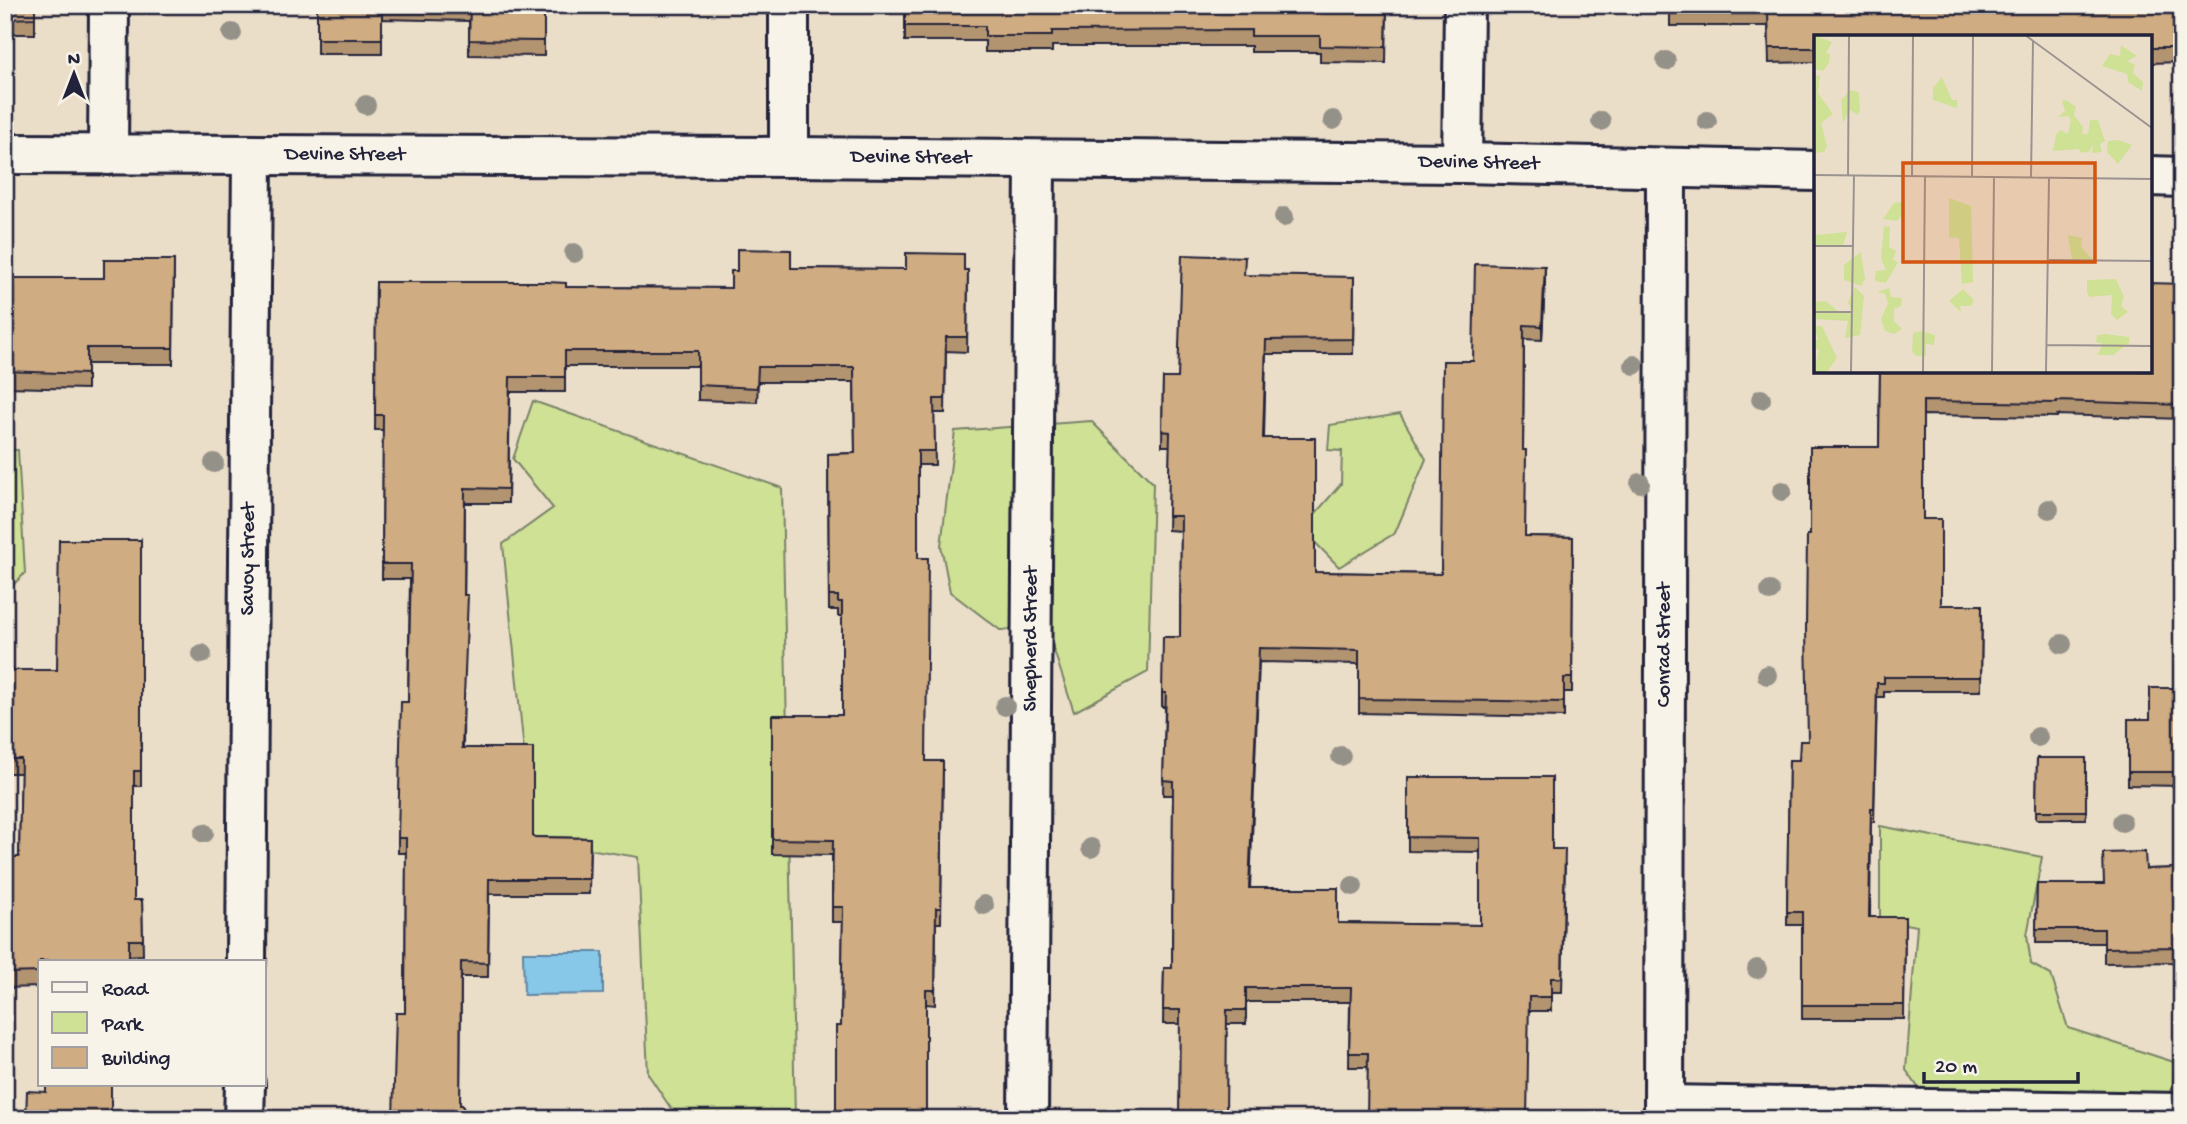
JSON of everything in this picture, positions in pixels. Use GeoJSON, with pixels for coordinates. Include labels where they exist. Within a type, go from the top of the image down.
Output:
{"type":"FeatureCollection","features":[{"type":"Feature","properties":{"kind":"street"},"geometry":{"type":"LineString","coordinates":[[108,155],[109,5]]}},
{"type":"Feature","properties":{"kind":"street"},"geometry":{"type":"LineString","coordinates":[[789,5],[789,157]]}},
{"type":"Feature","properties":{"kind":"street"},"geometry":{"type":"LineString","coordinates":[[1462,163],[1464,5]]}},
{"type":"Feature","properties":{"kind":"street","name":"Devine Street"},"geometry":{"type":"LineString","coordinates":[[5,154],[1462,163],[1814,171]]}},
{"type":"Feature","properties":{"kind":"street","name":"Savoy Street"},"geometry":{"type":"LineString","coordinates":[[246,960],[252,155]]}},
{"type":"Feature","properties":{"kind":"street","name":"Shepherd Street"},"geometry":{"type":"LineString","coordinates":[[1028,1119],[1035,161]]}},
{"type":"Feature","properties":{"kind":"street","name":"Conrad Street"},"geometry":{"type":"LineString","coordinates":[[1664,1112],[1667,169]]}},
{"type":"Feature","properties":{"kind":"street"},"geometry":{"type":"LineString","coordinates":[[2152,176],[2182,177]]}},
{"type":"Feature","properties":{"kind":"street"},"geometry":{"type":"LineString","coordinates":[[244,1119],[245,1086]]}},
{"type":"Feature","properties":{"kind":"street"},"geometry":{"type":"LineString","coordinates":[[1664,1112],[2182,1113]]}},
{"type":"Feature","properties":{"kind":"green space"},"geometry":{"type":"Polygon","coordinates":[[[533,401],[782,488],[795,1119],[678,1119],[648,1074],[638,857],[533,840],[503,544],[553,508],[513,459],[533,401]]]}},
{"type":"Feature","properties":{"kind":"green space"},"geometry":{"type":"Polygon","coordinates":[[[1400,414],[1426,459],[1395,533],[1339,567],[1302,529],[1341,484],[1342,451],[1328,450],[1330,425],[1400,414]]]}},
{"type":"Feature","properties":{"kind":"green space"},"geometry":{"type":"Polygon","coordinates":[[[1091,421],[1153,483],[1148,672],[1074,712],[1047,629],[1000,630],[950,592],[941,546],[955,431],[1091,421]]]}},
{"type":"Feature","properties":{"kind":"green space"},"geometry":{"type":"Polygon","coordinates":[[[5,450],[18,450],[25,573],[5,593],[5,450]]]}},
{"type":"Feature","properties":{"kind":"green space"},"geometry":{"type":"Polygon","coordinates":[[[1880,826],[2042,857],[2027,935],[2031,964],[2051,975],[2068,1028],[2177,1063],[2168,1107],[1925,1097],[1906,1070],[1917,926],[1880,920],[1880,826]]]}},
{"type":"Feature","properties":{"kind":"water"},"geometry":{"type":"Polygon","coordinates":[[[523,952],[603,952],[603,994],[524,995],[523,952]]]}},
{"type":"Feature","properties":{"kind":"building"},"geometry":{"type":"Polygon","coordinates":[[[5,5],[35,5],[35,18],[5,19],[5,5]]]}},
{"type":"Feature","properties":{"kind":"building"},"geometry":{"type":"Polygon","coordinates":[[[317,5],[382,5],[382,39],[317,39],[317,5]]]}},
{"type":"Feature","properties":{"kind":"building"},"geometry":{"type":"Polygon","coordinates":[[[426,5],[544,5],[544,41],[469,40],[470,6],[426,5]]]}},
{"type":"Feature","properties":{"kind":"building"},"geometry":{"type":"Polygon","coordinates":[[[905,5],[1387,5],[1386,47],[1320,46],[1320,36],[1251,36],[1251,30],[1052,31],[1052,36],[985,36],[985,26],[905,26],[905,5]]]}},
{"type":"Feature","properties":{"kind":"building"},"geometry":{"type":"Polygon","coordinates":[[[1670,5],[2182,5],[2182,48],[2152,48],[2152,35],[1814,35],[1814,48],[1769,48],[1768,12],[1670,12],[1670,5]]]}},
{"type":"Feature","properties":{"kind":"building"},"geometry":{"type":"Polygon","coordinates":[[[737,249],[791,250],[791,268],[906,269],[906,253],[964,254],[964,270],[968,270],[967,337],[946,337],[945,399],[934,399],[935,451],[918,451],[918,558],[928,558],[926,761],[943,761],[941,908],[936,908],[935,990],[926,990],[926,1118],[939,1119],[819,1119],[836,1117],[836,1026],[841,1026],[843,907],[832,907],[833,840],[772,839],[772,715],[842,715],[842,602],[838,602],[838,596],[829,596],[828,454],[855,453],[854,367],[758,367],[757,388],[698,385],[698,351],[565,351],[565,377],[510,377],[508,489],[465,488],[464,595],[468,595],[462,748],[533,748],[533,837],[590,838],[589,879],[489,879],[488,963],[461,962],[460,1105],[463,1105],[464,1119],[393,1119],[396,1013],[405,1013],[406,838],[398,838],[401,702],[408,702],[411,564],[382,564],[383,415],[375,415],[376,282],[547,282],[566,283],[566,287],[731,288],[731,271],[737,271],[737,249]]]}},
{"type":"Feature","properties":{"kind":"building"},"geometry":{"type":"Polygon","coordinates":[[[1182,255],[1245,257],[1244,275],[1354,277],[1353,339],[1266,340],[1263,438],[1315,438],[1315,572],[1441,574],[1443,361],[1473,361],[1475,264],[1545,266],[1542,326],[1524,325],[1525,536],[1573,537],[1572,678],[1564,678],[1564,702],[1359,699],[1359,650],[1259,648],[1249,888],[1338,888],[1338,923],[1480,925],[1480,838],[1408,837],[1408,777],[1552,777],[1552,849],[1565,849],[1562,978],[1551,978],[1551,997],[1529,997],[1527,1119],[1367,1119],[1368,1053],[1349,1053],[1351,988],[1246,988],[1246,1010],[1227,1010],[1226,1119],[1179,1119],[1180,1010],[1163,1010],[1164,968],[1172,968],[1173,781],[1163,780],[1166,693],[1162,693],[1163,637],[1180,637],[1181,516],[1168,516],[1170,432],[1162,431],[1163,378],[1178,378],[1182,255]]]}},
{"type":"Feature","properties":{"kind":"building"},"geometry":{"type":"Polygon","coordinates":[[[104,260],[174,260],[173,348],[87,348],[87,374],[5,371],[5,278],[104,278],[104,260]]]}},
{"type":"Feature","properties":{"kind":"building"},"geometry":{"type":"Polygon","coordinates":[[[2152,283],[2182,284],[2182,405],[1923,401],[1923,519],[1941,519],[1941,605],[1982,605],[1981,677],[1884,677],[1884,683],[1877,683],[1869,917],[1905,917],[1904,1005],[1802,1005],[1802,912],[1787,912],[1789,760],[1799,760],[1800,741],[1808,741],[1806,629],[1810,447],[1879,447],[1880,373],[2152,373],[2152,283]]]}},
{"type":"Feature","properties":{"kind":"building"},"geometry":{"type":"Polygon","coordinates":[[[59,540],[141,540],[141,771],[134,771],[134,900],[142,900],[143,940],[129,940],[129,960],[38,960],[38,972],[5,973],[5,857],[19,857],[21,759],[5,759],[5,670],[57,670],[59,540]]]}},
{"type":"Feature","properties":{"kind":"building"},"geometry":{"type":"Polygon","coordinates":[[[2150,688],[2182,688],[2182,772],[2128,772],[2128,719],[2150,719],[2150,688]]]}},
{"type":"Feature","properties":{"kind":"building"},"geometry":{"type":"Polygon","coordinates":[[[2037,758],[2086,758],[2086,811],[2036,811],[2037,758]]]}},
{"type":"Feature","properties":{"kind":"building"},"geometry":{"type":"Polygon","coordinates":[[[2145,852],[2146,869],[2182,868],[2182,947],[2104,948],[2104,929],[2036,929],[2037,884],[2104,884],[2103,853],[2145,852]]]}},
{"type":"Feature","properties":{"kind":"building"},"geometry":{"type":"Polygon","coordinates":[[[46,1086],[111,1086],[111,1119],[26,1119],[27,1091],[46,1092],[46,1086]]]}}]}
